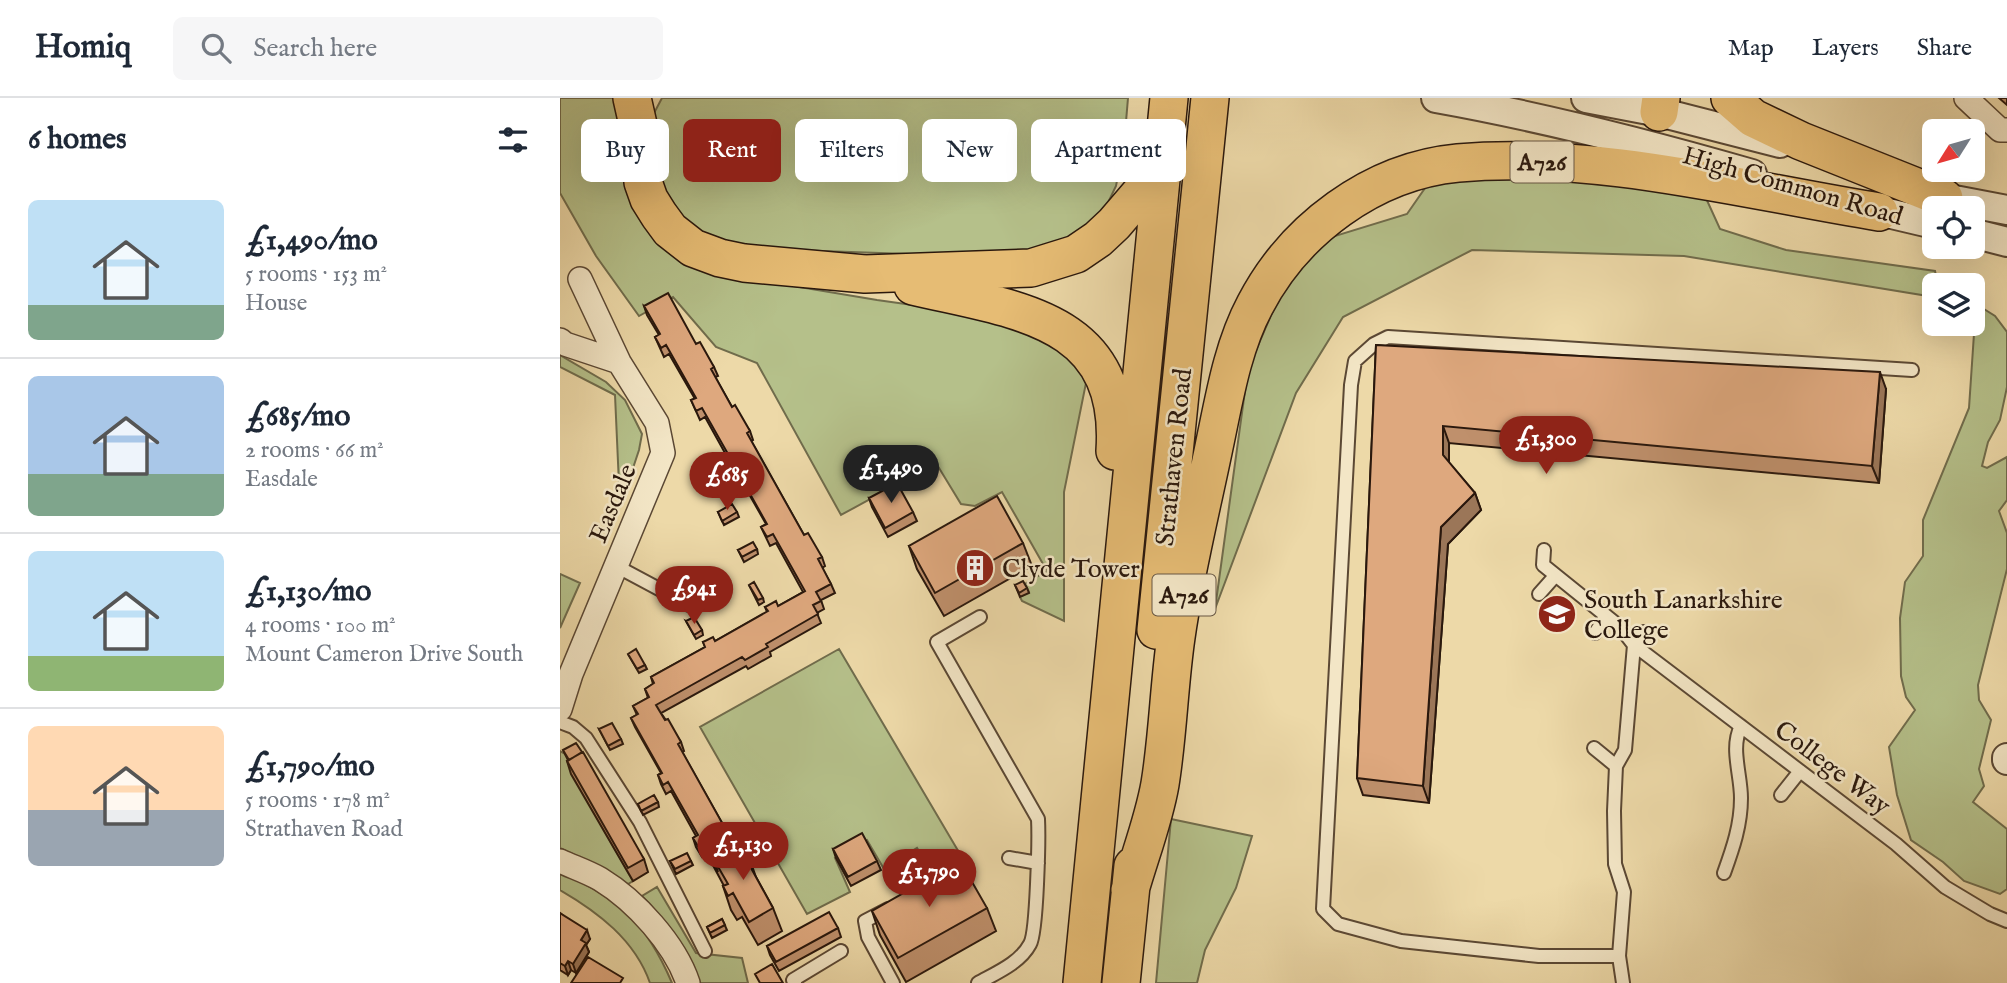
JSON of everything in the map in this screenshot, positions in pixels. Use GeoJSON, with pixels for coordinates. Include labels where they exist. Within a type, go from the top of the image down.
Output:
{"type":"FeatureCollection","features":[{"type":"Feature","properties":{"kind":"main road","name":"Strathaven Road"},"geometry":{"type":"LineString","coordinates":[[1121,983],[1210,98]]}},
{"type":"Feature","properties":{"kind":"main road"},"geometry":{"type":"LineString","coordinates":[[1730,98],[1753,118],[1922,202]]}},
{"type":"Feature","properties":{"kind":"main road"},"geometry":{"type":"LineString","coordinates":[[641,108],[640,167],[649,199],[670,230],[683,242],[706,253],[744,263],[865,274],[1031,268],[1076,254],[1098,239],[1150,182]]}},
{"type":"Feature","properties":{"kind":"main road","name":"A726"},"geometry":{"type":"LineString","coordinates":[[1130,890],[1160,786],[1177,635],[1234,361],[1255,304],[1295,246],[1345,204],[1368,191],[1423,169],[1468,163],[1521,161],[1644,172],[1879,212]]}},
{"type":"Feature","properties":{"kind":"main road","name":"Strathaven Road"},"geometry":{"type":"LineString","coordinates":[[1082,983],[1161,182]]}},
{"type":"Feature","properties":{"kind":"main road"},"geometry":{"type":"LineString","coordinates":[[865,274],[1035,317],[1072,337],[1092,357],[1102,372],[1115,411],[1116,435],[1106,590],[1106,734]]}},
{"type":"Feature","properties":{"kind":"street","name":"High Common Road"},"geometry":{"type":"LineString","coordinates":[[1436,98],[1503,110],[1657,118],[1879,212],[1922,211]]}},
{"type":"Feature","properties":{"kind":"street","name":"High Common Road"},"geometry":{"type":"LineString","coordinates":[[1586,98],[1657,118],[1775,142],[1922,204]]}},
{"type":"Feature","properties":{"kind":"street"},"geometry":{"type":"LineString","coordinates":[[1966,98],[2000,130],[2007,130]]}},
{"type":"Feature","properties":{"kind":"street","name":"High Common Road"},"geometry":{"type":"LineString","coordinates":[[1985,210],[2007,210]]}},
{"type":"Feature","properties":{"kind":"street"},"geometry":{"type":"LineString","coordinates":[[1985,237],[2007,243]]}},
{"type":"Feature","properties":{"kind":"street","name":"Easdale"},"geometry":{"type":"LineString","coordinates":[[560,709],[571,674],[663,453],[657,423],[619,362],[580,279]]}},
{"type":"Feature","properties":{"kind":"street"},"geometry":{"type":"LineString","coordinates":[[560,340],[619,362]]}},
{"type":"Feature","properties":{"kind":"street"},"geometry":{"type":"LineString","coordinates":[[560,861],[600,879],[631,902],[651,923],[684,969],[688,983]]}},
{"type":"Feature","properties":{"kind":"lane"},"geometry":{"type":"LineString","coordinates":[[1619,956],[1539,956],[1402,941],[1338,924],[1323,909],[1351,384],[1355,361],[1374,344],[1388,337],[1912,370]]}},
{"type":"Feature","properties":{"kind":"lane"},"geometry":{"type":"LineString","coordinates":[[1539,594],[1555,576],[1543,565],[1544,550]]}},
{"type":"Feature","properties":{"kind":"lane"},"geometry":{"type":"LineString","coordinates":[[616,566],[689,605]]}},
{"type":"Feature","properties":{"kind":"lane","name":"College Way"},"geometry":{"type":"LineString","coordinates":[[1555,576],[1590,596],[1634,645],[1686,685],[1750,728],[1800,771],[1896,844],[1945,887],[2007,921]]}},
{"type":"Feature","properties":{"kind":"lane"},"geometry":{"type":"LineString","coordinates":[[1595,633],[1606,616]]}},
{"type":"Feature","properties":{"kind":"lane"},"geometry":{"type":"LineString","coordinates":[[978,983],[1013,964],[1031,943],[1038,863],[1038,819],[937,642],[980,617]]}},
{"type":"Feature","properties":{"kind":"lane"},"geometry":{"type":"LineString","coordinates":[[1623,983],[1619,956],[1624,892],[1615,864],[1616,766],[1625,750],[1634,645],[1644,632]]}},
{"type":"Feature","properties":{"kind":"lane"},"geometry":{"type":"LineString","coordinates":[[1686,685],[1698,675]]}},
{"type":"Feature","properties":{"kind":"lane"},"geometry":{"type":"LineString","coordinates":[[560,722],[573,727],[586,738],[640,822],[705,951]]}},
{"type":"Feature","properties":{"kind":"lane"},"geometry":{"type":"LineString","coordinates":[[1724,873],[1739,830],[1741,797],[1736,737],[1750,728]]}},
{"type":"Feature","properties":{"kind":"lane"},"geometry":{"type":"LineString","coordinates":[[1594,748],[1616,766]]}},
{"type":"Feature","properties":{"kind":"lane"},"geometry":{"type":"LineString","coordinates":[[1781,795],[1800,771]]}},
{"type":"Feature","properties":{"kind":"lane"},"geometry":{"type":"LineString","coordinates":[[1009,858],[1038,863]]}},
{"type":"Feature","properties":{"kind":"lane"},"geometry":{"type":"LineString","coordinates":[[893,983],[867,937],[865,921],[900,902]]}},
{"type":"Feature","properties":{"kind":"lane"},"geometry":{"type":"LineString","coordinates":[[795,983],[793,980],[841,951]]}},
{"type":"Feature","properties":{"kind":"green space"},"geometry":{"type":"Polygon","coordinates":[[[560,98],[618,98],[618,119],[581,119],[581,182],[625,182],[639,213],[715,273],[1012,319],[1063,340],[1086,383],[1064,492],[1064,621],[1022,601],[1020,597],[1029,592],[1025,584],[1047,571],[1002,492],[975,506],[961,504],[936,463],[841,515],[757,363],[716,347],[673,297],[639,316],[596,256],[560,193],[560,98]]]}},
{"type":"Feature","properties":{"kind":"green space"},"geometry":{"type":"Polygon","coordinates":[[[662,98],[1128,98],[1126,119],[1031,119],[1031,182],[1117,182],[1104,211],[1066,248],[969,256],[762,249],[726,245],[694,231],[656,182],[669,182],[669,119],[653,119],[662,98]]]}},
{"type":"Feature","properties":{"kind":"green space"},"geometry":{"type":"Polygon","coordinates":[[[1519,172],[1705,196],[1720,229],[1786,250],[1935,273],[1922,273],[1922,295],[1684,256],[1472,250],[1343,317],[1296,393],[1215,609],[1248,369],[1284,285],[1325,239],[1407,214],[1430,181],[1519,172]]]}},
{"type":"Feature","properties":{"kind":"green space"},"geometry":{"type":"Polygon","coordinates":[[[1985,310],[1995,316],[2007,332],[2007,387],[2000,420],[1988,442],[1982,466],[1987,468],[2007,457],[2007,500],[1999,511],[2007,533],[2007,569],[1978,685],[1979,700],[1991,720],[1979,769],[1984,786],[1973,802],[2007,829],[2007,889],[2000,894],[1964,881],[1943,862],[1911,840],[1897,795],[1889,747],[1915,710],[1906,697],[1901,676],[1900,618],[1905,582],[1923,556],[1923,520],[1969,408],[1974,336],[1985,336],[1985,310]]]}},
{"type":"Feature","properties":{"kind":"green space"},"geometry":{"type":"Polygon","coordinates":[[[560,355],[606,382],[625,400],[642,434],[620,507],[615,395],[560,367],[560,355]]]}},
{"type":"Feature","properties":{"kind":"green space"},"geometry":{"type":"Polygon","coordinates":[[[560,574],[580,583],[560,628],[560,574]]]}},
{"type":"Feature","properties":{"kind":"green space"},"geometry":{"type":"Polygon","coordinates":[[[839,649],[960,854],[943,857],[928,866],[917,848],[884,869],[867,840],[835,858],[850,892],[807,914],[700,727],[839,649]]]}},
{"type":"Feature","properties":{"kind":"green space"},"geometry":{"type":"Polygon","coordinates":[[[560,751],[565,754],[574,770],[572,774],[633,881],[628,884],[560,848],[560,751]]]}},
{"type":"Feature","properties":{"kind":"green space"},"geometry":{"type":"Polygon","coordinates":[[[1171,819],[1252,836],[1236,888],[1205,950],[1197,983],[1156,983],[1171,819]]]}},
{"type":"Feature","properties":{"kind":"green space"},"geometry":{"type":"Polygon","coordinates":[[[560,872],[599,892],[629,915],[652,944],[672,983],[650,983],[635,953],[625,940],[588,908],[560,890],[560,872]]]}},
{"type":"Feature","properties":{"kind":"green space"},"geometry":{"type":"Polygon","coordinates":[[[657,887],[696,953],[742,958],[748,983],[700,983],[675,936],[642,896],[657,887]]]}},
{"type":"Feature","properties":{"kind":"building"},"geometry":{"type":"Polygon","coordinates":[[[668,293],[696,344],[700,342],[714,367],[711,369],[732,407],[735,405],[750,431],[747,433],[804,535],[808,533],[822,557],[818,559],[831,584],[816,592],[821,601],[813,605],[818,614],[766,644],[768,647],[745,660],[742,657],[656,705],[665,720],[668,719],[681,742],[678,744],[735,846],[713,858],[718,872],[703,845],[699,848],[693,838],[698,835],[668,782],[663,785],[658,775],[662,773],[631,718],[638,714],[633,706],[649,697],[645,689],[654,683],[651,677],[705,647],[703,642],[713,637],[715,641],[768,611],[765,607],[776,601],[778,606],[805,591],[773,534],[767,537],[761,527],[767,524],[737,471],[732,474],[726,464],[732,461],[702,408],[696,411],[691,400],[696,398],[666,345],[661,348],[655,337],[660,334],[644,306],[668,293]]]}},
{"type":"Feature","properties":{"kind":"building"},"geometry":{"type":"Polygon","coordinates":[[[1376,345],[1880,372],[1872,466],[1443,426],[1443,455],[1475,493],[1441,527],[1423,786],[1357,778],[1376,345]]]}},
{"type":"Feature","properties":{"kind":"building"},"geometry":{"type":"Polygon","coordinates":[[[897,483],[913,512],[885,528],[869,498],[897,483]]]}},
{"type":"Feature","properties":{"kind":"building"},"geometry":{"type":"Polygon","coordinates":[[[997,496],[1023,543],[935,593],[909,546],[997,496]]]}},
{"type":"Feature","properties":{"kind":"building"},"geometry":{"type":"Polygon","coordinates":[[[732,504],[737,512],[722,521],[718,512],[732,504]]]}},
{"type":"Feature","properties":{"kind":"building"},"geometry":{"type":"Polygon","coordinates":[[[753,542],[757,549],[742,557],[738,550],[753,542]]]}},
{"type":"Feature","properties":{"kind":"building"},"geometry":{"type":"Polygon","coordinates":[[[1023,581],[1027,588],[1019,593],[1015,585],[1023,581]]]}},
{"type":"Feature","properties":{"kind":"building"},"geometry":{"type":"Polygon","coordinates":[[[754,582],[763,598],[758,600],[749,585],[754,582]]]}},
{"type":"Feature","properties":{"kind":"building"},"geometry":{"type":"Polygon","coordinates":[[[694,617],[702,630],[694,635],[686,621],[694,617]]]}},
{"type":"Feature","properties":{"kind":"building"},"geometry":{"type":"Polygon","coordinates":[[[636,649],[645,665],[637,669],[628,654],[636,649]]]}},
{"type":"Feature","properties":{"kind":"building"},"geometry":{"type":"Polygon","coordinates":[[[612,723],[621,739],[608,746],[599,729],[612,723]]]}},
{"type":"Feature","properties":{"kind":"building"},"geometry":{"type":"Polygon","coordinates":[[[576,743],[582,752],[569,760],[563,750],[576,743]]]}},
{"type":"Feature","properties":{"kind":"building"},"geometry":{"type":"Polygon","coordinates":[[[583,752],[644,859],[628,868],[567,761],[583,752]]]}},
{"type":"Feature","properties":{"kind":"building"},"geometry":{"type":"Polygon","coordinates":[[[654,795],[658,802],[641,811],[638,804],[654,795]]]}},
{"type":"Feature","properties":{"kind":"building"},"geometry":{"type":"Polygon","coordinates":[[[862,833],[877,861],[848,877],[833,849],[862,833]]]}},
{"type":"Feature","properties":{"kind":"building"},"geometry":{"type":"Polygon","coordinates":[[[741,843],[748,855],[745,857],[773,908],[749,922],[733,893],[728,896],[723,886],[728,884],[713,858],[741,843]]]}},
{"type":"Feature","properties":{"kind":"building"},"geometry":{"type":"Polygon","coordinates":[[[687,853],[691,861],[675,869],[670,861],[687,853]]]}},
{"type":"Feature","properties":{"kind":"building"},"geometry":{"type":"Polygon","coordinates":[[[960,861],[987,908],[898,958],[872,911],[960,861]]]}},
{"type":"Feature","properties":{"kind":"building"},"geometry":{"type":"Polygon","coordinates":[[[829,912],[838,928],[776,962],[767,946],[829,912]]]}},
{"type":"Feature","properties":{"kind":"building"},"geometry":{"type":"Polygon","coordinates":[[[560,913],[587,930],[581,940],[586,943],[573,964],[568,961],[565,966],[560,963],[560,913]]]}},
{"type":"Feature","properties":{"kind":"building"},"geometry":{"type":"Polygon","coordinates":[[[722,919],[725,925],[710,933],[707,927],[722,919]]]}},
{"type":"Feature","properties":{"kind":"building"},"geometry":{"type":"Polygon","coordinates":[[[588,957],[623,978],[620,983],[571,983],[588,957]]]}},
{"type":"Feature","properties":{"kind":"building"},"geometry":{"type":"Polygon","coordinates":[[[772,964],[783,983],[760,983],[755,974],[772,964]]]}},
{"type":"Feature","properties":{"kind":"place","name":"Clyde Tower"},"geometry":{"type":"Point","coordinates":[975,568]}},
{"type":"Feature","properties":{"kind":"place","name":"South Lanarkshire College"},"geometry":{"type":"Point","coordinates":[1557,614]}}]}
